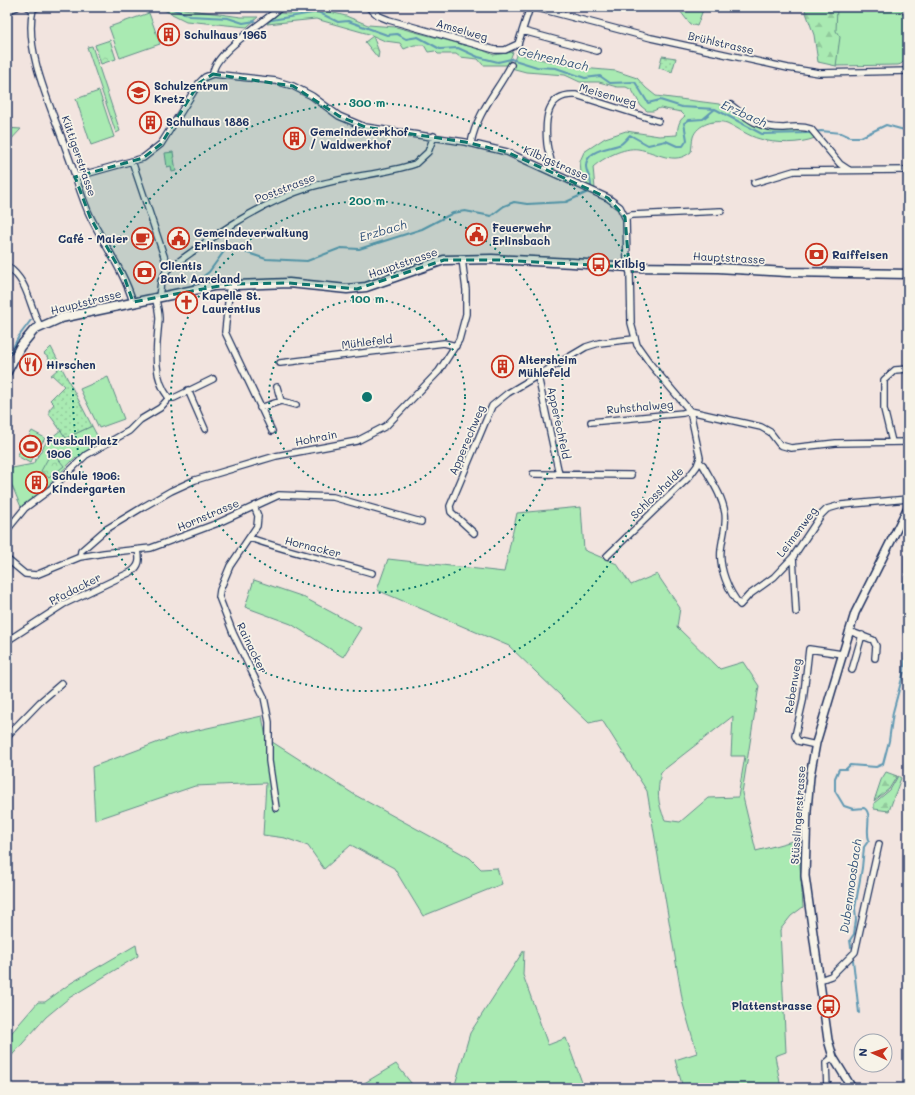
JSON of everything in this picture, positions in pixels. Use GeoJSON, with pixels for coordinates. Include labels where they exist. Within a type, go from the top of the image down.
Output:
{"type":"FeatureCollection","features":[{"type":"Feature","properties":{"kind":"main road","name":"Hauptstrasse"},"geometry":{"type":"LineString","coordinates":[[7,372],[20,347],[40,326],[61,318],[157,297],[230,284],[289,283],[357,289],[372,286],[444,260],[462,259],[573,262],[629,267],[718,268],[787,272],[908,274]]}},
{"type":"Feature","properties":{"kind":"street"},"geometry":{"type":"LineString","coordinates":[[7,11],[18,7]]}},
{"type":"Feature","properties":{"kind":"street"},"geometry":{"type":"LineString","coordinates":[[75,177],[143,158],[161,144],[199,84],[205,77],[213,74],[213,69],[217,62],[246,33],[281,7]]}},
{"type":"Feature","properties":{"kind":"street","name":"Amselweg"},"geometry":{"type":"LineString","coordinates":[[368,7],[384,19],[495,50],[505,50],[517,45],[523,32],[530,7]]}},
{"type":"Feature","properties":{"kind":"street","name":"Brühlstrasse"},"geometry":{"type":"LineString","coordinates":[[533,7],[651,38],[801,70],[825,73],[908,71]]}},
{"type":"Feature","properties":{"kind":"street","name":"Küttigerstrasse"},"geometry":{"type":"LineString","coordinates":[[33,8],[30,30],[33,52],[75,177],[90,217],[125,279],[133,302]]}},
{"type":"Feature","properties":{"kind":"street"},"geometry":{"type":"LineString","coordinates":[[523,32],[597,51]]}},
{"type":"Feature","properties":{"kind":"street"},"geometry":{"type":"LineString","coordinates":[[471,143],[479,115],[489,98],[502,84],[511,65]]}},
{"type":"Feature","properties":{"kind":"street","name":"Kilbigstrasse"},"geometry":{"type":"LineString","coordinates":[[213,74],[284,83],[306,92],[339,116],[356,124],[372,128],[434,136],[507,152],[608,198],[620,207],[625,217]]}},
{"type":"Feature","properties":{"kind":"street","name":"Meisenweg"},"geometry":{"type":"LineString","coordinates":[[549,171],[552,162],[547,146],[548,111],[554,102],[568,95],[576,95],[658,121]]}},
{"type":"Feature","properties":{"kind":"street"},"geometry":{"type":"LineString","coordinates":[[731,105],[760,126],[772,128],[804,127],[811,129],[840,164],[849,170]]}},
{"type":"Feature","properties":{"kind":"street","name":"Poststrasse"},"geometry":{"type":"LineString","coordinates":[[167,270],[217,233],[241,218],[272,202],[312,186],[415,164],[428,152],[434,136]]}},
{"type":"Feature","properties":{"kind":"street"},"geometry":{"type":"LineString","coordinates":[[132,161],[166,262],[167,270],[161,281],[157,297],[159,317],[156,361],[164,392],[169,398]]}},
{"type":"Feature","properties":{"kind":"street"},"geometry":{"type":"LineString","coordinates":[[754,183],[794,171],[908,170]]}},
{"type":"Feature","properties":{"kind":"street"},"geometry":{"type":"LineString","coordinates":[[699,462],[690,411],[652,366],[634,339],[630,315],[629,267],[627,263],[625,217],[632,215],[721,211]]}},
{"type":"Feature","properties":{"kind":"street","name":"Hohrain"},"geometry":{"type":"LineString","coordinates":[[80,558],[81,551],[105,530],[171,491],[195,480],[276,456],[358,441],[386,426],[439,371],[456,346],[462,331],[466,314],[466,290],[462,259]]}},
{"type":"Feature","properties":{"kind":"street"},"geometry":{"type":"LineString","coordinates":[[7,266],[17,273],[21,279],[31,309],[40,326]]}},
{"type":"Feature","properties":{"kind":"street"},"geometry":{"type":"LineString","coordinates":[[230,284],[225,332],[272,431]]}},
{"type":"Feature","properties":{"kind":"street","name":"Apperechweg"},"geometry":{"type":"LineString","coordinates":[[474,533],[451,512],[450,506],[487,414],[492,406],[499,400],[571,355],[590,346],[634,339]]}},
{"type":"Feature","properties":{"kind":"street","name":"Mühlefeld"},"geometry":{"type":"LineString","coordinates":[[280,363],[444,343],[456,346]]}},
{"type":"Feature","properties":{"kind":"street"},"geometry":{"type":"LineString","coordinates":[[892,442],[884,409],[884,380],[894,370],[908,369]]}},
{"type":"Feature","properties":{"kind":"street","name":"Apperechfeld"},"geometry":{"type":"LineString","coordinates":[[538,376],[559,474]]}},
{"type":"Feature","properties":{"kind":"street"},"geometry":{"type":"LineString","coordinates":[[7,530],[25,508],[57,484],[86,455],[129,431],[140,420],[160,408],[169,398],[174,398],[213,379]]}},
{"type":"Feature","properties":{"kind":"street"},"geometry":{"type":"LineString","coordinates":[[277,387],[281,401]]}},
{"type":"Feature","properties":{"kind":"street"},"geometry":{"type":"LineString","coordinates":[[188,390],[205,428]]}},
{"type":"Feature","properties":{"kind":"street"},"geometry":{"type":"LineString","coordinates":[[260,408],[281,401],[296,405]]}},
{"type":"Feature","properties":{"kind":"street"},"geometry":{"type":"LineString","coordinates":[[690,411],[761,427],[770,432],[780,445],[791,448],[836,443],[908,442]]}},
{"type":"Feature","properties":{"kind":"street","name":"Ruhsthalweg"},"geometry":{"type":"LineString","coordinates":[[591,422],[683,413],[690,411]]}},
{"type":"Feature","properties":{"kind":"street","name":"Schlosshalde"},"geometry":{"type":"LineString","coordinates":[[607,556],[688,478],[699,462]]}},
{"type":"Feature","properties":{"kind":"street","name":"Leimenweg"},"geometry":{"type":"LineString","coordinates":[[699,462],[703,465],[719,493],[723,504],[725,515],[721,550],[722,567],[735,599],[740,604],[749,595],[774,577],[793,557],[821,516],[830,508],[908,499]]}},
{"type":"Feature","properties":{"kind":"street","name":"Apperechfeld"},"geometry":{"type":"LineString","coordinates":[[533,474],[631,475]]}},
{"type":"Feature","properties":{"kind":"street","name":"Hornstrasse"},"geometry":{"type":"LineString","coordinates":[[7,559],[25,574],[36,575],[80,558],[104,552],[151,548],[180,538],[279,495],[333,496],[421,522]]}},
{"type":"Feature","properties":{"kind":"street","name":"Rainacker"},"geometry":{"type":"LineString","coordinates":[[254,506],[258,516],[257,526],[230,566],[220,590],[220,596],[233,633],[264,697],[269,722],[269,762],[276,808]]}},
{"type":"Feature","properties":{"kind":"street","name":"Stüsslingerstrasse"},"geometry":{"type":"LineString","coordinates":[[852,1088],[834,1057],[828,1040],[808,896],[805,855],[809,782],[816,746],[842,654],[858,606],[908,507]]}},
{"type":"Feature","properties":{"kind":"street"},"geometry":{"type":"LineString","coordinates":[[900,522],[908,527]]}},
{"type":"Feature","properties":{"kind":"street","name":"Hornacker"},"geometry":{"type":"LineString","coordinates":[[250,538],[283,550],[323,558],[372,573]]}},
{"type":"Feature","properties":{"kind":"street","name":"Pfadacker"},"geometry":{"type":"LineString","coordinates":[[7,641],[64,604],[138,568],[140,561],[138,550]]}},
{"type":"Feature","properties":{"kind":"street"},"geometry":{"type":"LineString","coordinates":[[793,557],[796,612]]}},
{"type":"Feature","properties":{"kind":"street"},"geometry":{"type":"LineString","coordinates":[[908,557],[908,610]]}},
{"type":"Feature","properties":{"kind":"street"},"geometry":{"type":"LineString","coordinates":[[850,631],[873,640],[876,646],[875,658]]}},
{"type":"Feature","properties":{"kind":"street"},"geometry":{"type":"LineString","coordinates":[[852,670],[862,635]]}},
{"type":"Feature","properties":{"kind":"street","name":"Rebenweg"},"geometry":{"type":"LineString","coordinates":[[816,746],[798,740],[795,736],[803,701],[809,649],[842,654]]}},
{"type":"Feature","properties":{"kind":"street"},"geometry":{"type":"LineString","coordinates":[[7,736],[40,702],[62,683]]}},
{"type":"Feature","properties":{"kind":"street"},"geometry":{"type":"LineString","coordinates":[[820,980],[831,976],[855,952],[879,844]]}},
{"type":"Feature","properties":{"kind":"street"},"geometry":{"type":"LineString","coordinates":[[827,1088],[826,1063],[834,1057]]}},
{"type":"Feature","properties":{"kind":"highlighted area"},"geometry":{"type":"Polygon","coordinates":[[[213,74],[293,86],[339,116],[365,127],[465,142],[507,152],[608,198],[625,217],[629,267],[498,260],[444,260],[357,289],[289,283],[230,284],[133,302],[125,279],[90,217],[75,177],[143,158],[161,144],[199,83],[213,74]]]}},
{"type":"Feature","properties":{"kind":"green space"},"geometry":{"type":"Polygon","coordinates":[[[143,7],[181,7],[184,9],[241,17],[258,17],[247,27],[186,21],[162,9],[143,7]]]}},
{"type":"Feature","properties":{"kind":"green space"},"geometry":{"type":"Polygon","coordinates":[[[677,7],[704,7],[697,26],[690,24],[677,7]]]}},
{"type":"Feature","properties":{"kind":"green space"},"geometry":{"type":"Polygon","coordinates":[[[804,7],[837,7],[836,31],[840,37],[836,66],[818,62],[814,35],[804,7]]]}},
{"type":"Feature","properties":{"kind":"green space"},"geometry":{"type":"Polygon","coordinates":[[[837,7],[903,7],[902,13],[908,18],[908,57],[898,65],[836,66],[835,21],[837,7]]]}},
{"type":"Feature","properties":{"kind":"green space"},"geometry":{"type":"Polygon","coordinates":[[[318,9],[346,16],[368,25],[396,27],[480,49],[494,55],[513,52],[508,65],[483,65],[478,59],[460,57],[456,54],[438,54],[435,51],[428,52],[424,45],[414,45],[404,49],[400,43],[385,41],[369,34],[316,19],[267,24],[279,13],[289,14],[318,9]]]}},
{"type":"Feature","properties":{"kind":"green space"},"geometry":{"type":"Polygon","coordinates":[[[149,13],[160,44],[120,58],[109,27],[149,13]]]}},
{"type":"Feature","properties":{"kind":"green space"},"geometry":{"type":"Polygon","coordinates":[[[373,36],[379,52],[378,58],[365,42],[373,36]]]}},
{"type":"Feature","properties":{"kind":"green space"},"geometry":{"type":"Polygon","coordinates":[[[110,40],[116,59],[101,64],[95,45],[110,40]]]}},
{"type":"Feature","properties":{"kind":"green space"},"geometry":{"type":"Polygon","coordinates":[[[92,46],[120,131],[116,133],[87,47],[92,46]]]}},
{"type":"Feature","properties":{"kind":"green space"},"geometry":{"type":"Polygon","coordinates":[[[517,53],[582,68],[616,71],[637,78],[656,96],[719,104],[737,116],[760,128],[775,131],[800,129],[809,132],[815,138],[788,143],[766,141],[751,136],[727,123],[712,122],[698,129],[693,137],[691,152],[685,156],[672,158],[638,149],[632,149],[620,151],[602,160],[593,167],[595,189],[585,185],[581,173],[580,161],[584,152],[605,138],[626,131],[659,136],[677,135],[680,122],[685,116],[681,112],[660,108],[653,111],[647,111],[641,106],[632,90],[626,87],[617,87],[599,82],[580,82],[565,75],[526,72],[511,68],[517,53]]]}},
{"type":"Feature","properties":{"kind":"green space"},"geometry":{"type":"Polygon","coordinates":[[[662,56],[676,58],[672,72],[659,68],[662,56]]]}},
{"type":"Feature","properties":{"kind":"green space"},"geometry":{"type":"Polygon","coordinates":[[[99,91],[114,137],[91,145],[76,99],[99,91]]]}},
{"type":"Feature","properties":{"kind":"green space"},"geometry":{"type":"Polygon","coordinates":[[[7,128],[21,129],[7,144],[7,128]]]}},
{"type":"Feature","properties":{"kind":"green space"},"geometry":{"type":"Polygon","coordinates":[[[173,152],[176,171],[172,172],[171,166],[167,167],[165,153],[173,152]]]}},
{"type":"Feature","properties":{"kind":"green space"},"geometry":{"type":"Polygon","coordinates":[[[51,347],[92,426],[66,438],[49,414],[49,410],[54,404],[50,400],[64,386],[52,375],[50,376],[58,369],[58,367],[48,361],[49,358],[44,354],[51,347]]]}},
{"type":"Feature","properties":{"kind":"green space"},"geometry":{"type":"Polygon","coordinates":[[[108,377],[124,419],[99,428],[80,389],[108,377]]]}},
{"type":"Feature","properties":{"kind":"green space"},"geometry":{"type":"Polygon","coordinates":[[[92,426],[101,443],[73,460],[41,493],[21,507],[7,474],[7,469],[33,464],[47,441],[61,430],[66,438],[92,426]]]}},
{"type":"Feature","properties":{"kind":"green space","name":"Fussballplatz 1906"},"geometry":{"type":"Polygon","coordinates":[[[32,431],[45,438],[30,463],[17,456],[32,431]]]}},
{"type":"Feature","properties":{"kind":"green space"},"geometry":{"type":"Polygon","coordinates":[[[52,451],[64,466],[49,478],[41,471],[52,451]]]}},
{"type":"Feature","properties":{"kind":"green space"},"geometry":{"type":"Polygon","coordinates":[[[581,507],[584,550],[617,564],[631,585],[657,574],[680,608],[677,627],[720,669],[743,662],[759,686],[742,793],[756,851],[800,839],[803,907],[791,916],[780,930],[786,1052],[775,1056],[781,1088],[683,1088],[675,1060],[697,1053],[683,1004],[647,791],[602,720],[589,723],[509,646],[377,590],[388,559],[504,572],[517,513],[581,507]],[[733,716],[661,772],[658,797],[660,808],[665,820],[680,822],[708,798],[738,797],[745,756],[731,756],[733,716]]]}},
{"type":"Feature","properties":{"kind":"green space"},"geometry":{"type":"Polygon","coordinates":[[[254,580],[301,596],[361,628],[343,657],[291,624],[245,607],[254,580]]]}},
{"type":"Feature","properties":{"kind":"green space"},"geometry":{"type":"Polygon","coordinates":[[[262,716],[266,738],[355,795],[470,858],[481,869],[497,868],[502,884],[423,916],[394,868],[351,845],[324,869],[308,846],[285,838],[263,835],[266,783],[195,786],[95,820],[92,767],[180,734],[262,716]]]}},
{"type":"Feature","properties":{"kind":"green space"},"geometry":{"type":"Polygon","coordinates":[[[886,772],[897,776],[889,789],[874,801],[881,780],[886,772]]]}},
{"type":"Feature","properties":{"kind":"green space"},"geometry":{"type":"Polygon","coordinates":[[[898,776],[901,778],[889,811],[874,809],[874,803],[890,790],[898,776]]]}},
{"type":"Feature","properties":{"kind":"green space"},"geometry":{"type":"Polygon","coordinates":[[[136,945],[138,956],[69,998],[46,1017],[7,1061],[7,1038],[38,1002],[45,1002],[71,983],[136,945]]]}},
{"type":"Feature","properties":{"kind":"green space"},"geometry":{"type":"Polygon","coordinates":[[[524,950],[523,975],[548,1045],[566,1038],[584,1088],[454,1088],[470,1033],[524,950]]]}},
{"type":"Feature","properties":{"kind":"green space"},"geometry":{"type":"Polygon","coordinates":[[[396,1064],[415,1088],[361,1088],[361,1085],[396,1064]]]}},
{"type":"Feature","properties":{"kind":"waterway","name":"Gehrenbach"},"geometry":{"type":"LineString","coordinates":[[168,7],[190,16],[228,18],[243,23],[255,21]]}},
{"type":"Feature","properties":{"kind":"waterway","name":"Gehrenbach"},"geometry":{"type":"LineString","coordinates":[[266,21],[318,12],[338,22],[348,21],[387,35],[397,34],[406,39],[418,37],[440,49],[458,48],[478,57],[498,62],[511,59],[537,67],[556,68],[585,78],[600,76],[610,83],[635,82],[648,103],[660,100],[682,107],[715,109]]}},
{"type":"Feature","properties":{"kind":"waterway","name":"Erzbach"},"geometry":{"type":"LineString","coordinates":[[591,187],[591,181],[586,166],[587,160],[594,153],[599,150],[621,144],[630,135],[648,145],[666,141],[677,146],[683,146],[687,140],[684,123],[689,120],[703,119],[715,109],[762,134],[809,133],[821,131],[841,133],[850,137],[861,137],[886,125],[908,131]]}},
{"type":"Feature","properties":{"kind":"waterway","name":"Erzbach"},"geometry":{"type":"LineString","coordinates":[[193,284],[209,272],[225,250],[236,249],[266,259],[307,261],[341,248],[359,249],[422,229],[453,213],[465,211],[491,216],[504,206],[514,202],[527,204],[566,202],[588,192]]}},
{"type":"Feature","properties":{"kind":"waterway","name":"Erzbach"},"geometry":{"type":"LineString","coordinates":[[7,359],[19,336],[31,320]]}},
{"type":"Feature","properties":{"kind":"waterway","name":"Dubenmoosbach"},"geometry":{"type":"LineString","coordinates":[[903,584],[904,634]]}},
{"type":"Feature","properties":{"kind":"waterway","name":"Dubenmoosbach"},"geometry":{"type":"LineString","coordinates":[[851,947],[850,940],[854,934],[856,920],[855,908],[864,847],[869,840],[868,814],[867,810],[864,808],[853,809],[844,806],[835,791],[835,778],[839,769],[846,769],[850,765],[876,767],[883,764],[889,741],[893,712],[904,671],[905,655]]}},
{"type":"Feature","properties":{"kind":"waterway","name":"Dubenmoosbach"},"geometry":{"type":"LineString","coordinates":[[853,960],[859,1013]]}},
{"type":"Feature","properties":{"kind":"place","name":"Schulhaus 1965"},"geometry":{"type":"Point","coordinates":[168,35]}},
{"type":"Feature","properties":{"kind":"place","name":"Schulzentrum Kretz"},"geometry":{"type":"Point","coordinates":[138,92]}},
{"type":"Feature","properties":{"kind":"place","name":"Schulhaus 1886"},"geometry":{"type":"Point","coordinates":[150,122]}},
{"type":"Feature","properties":{"kind":"place","name":"Gemeindewerkhof / Waldwerkhof"},"geometry":{"type":"Point","coordinates":[295,138]}},
{"type":"Feature","properties":{"kind":"place","name":"Feuerwehr Erlinsbach"},"geometry":{"type":"Point","coordinates":[477,234]}},
{"type":"Feature","properties":{"kind":"place","name":"Café - Maier"},"geometry":{"type":"Point","coordinates":[143,239]}},
{"type":"Feature","properties":{"kind":"place","name":"Gemeindeverwaltung Erlinsbach"},"geometry":{"type":"Point","coordinates":[179,239]}},
{"type":"Feature","properties":{"kind":"place","name":"Raiffeisen"},"geometry":{"type":"Point","coordinates":[817,255]}},
{"type":"Feature","properties":{"kind":"place","name":"Kilbig"},"geometry":{"type":"Point","coordinates":[599,264]}},
{"type":"Feature","properties":{"kind":"place","name":"Clientis Bank Aareland"},"geometry":{"type":"Point","coordinates":[144,272]}},
{"type":"Feature","properties":{"kind":"place","name":"Kapelle St. Laurentius"},"geometry":{"type":"Point","coordinates":[187,302]}},
{"type":"Feature","properties":{"kind":"place","name":"Hirschen"},"geometry":{"type":"Point","coordinates":[30,365]}},
{"type":"Feature","properties":{"kind":"place","name":"Altersheim Mühlefeld"},"geometry":{"type":"Point","coordinates":[502,366]}},
{"type":"Feature","properties":{"kind":"place","name":"Fussballplatz 1906"},"geometry":{"type":"Point","coordinates":[31,447]}},
{"type":"Feature","properties":{"kind":"place","name":"Schule 1906: Kindergarten"},"geometry":{"type":"Point","coordinates":[36,482]}},
{"type":"Feature","properties":{"kind":"place","name":"Plattenstrasse"},"geometry":{"type":"Point","coordinates":[828,1006]}}]}
